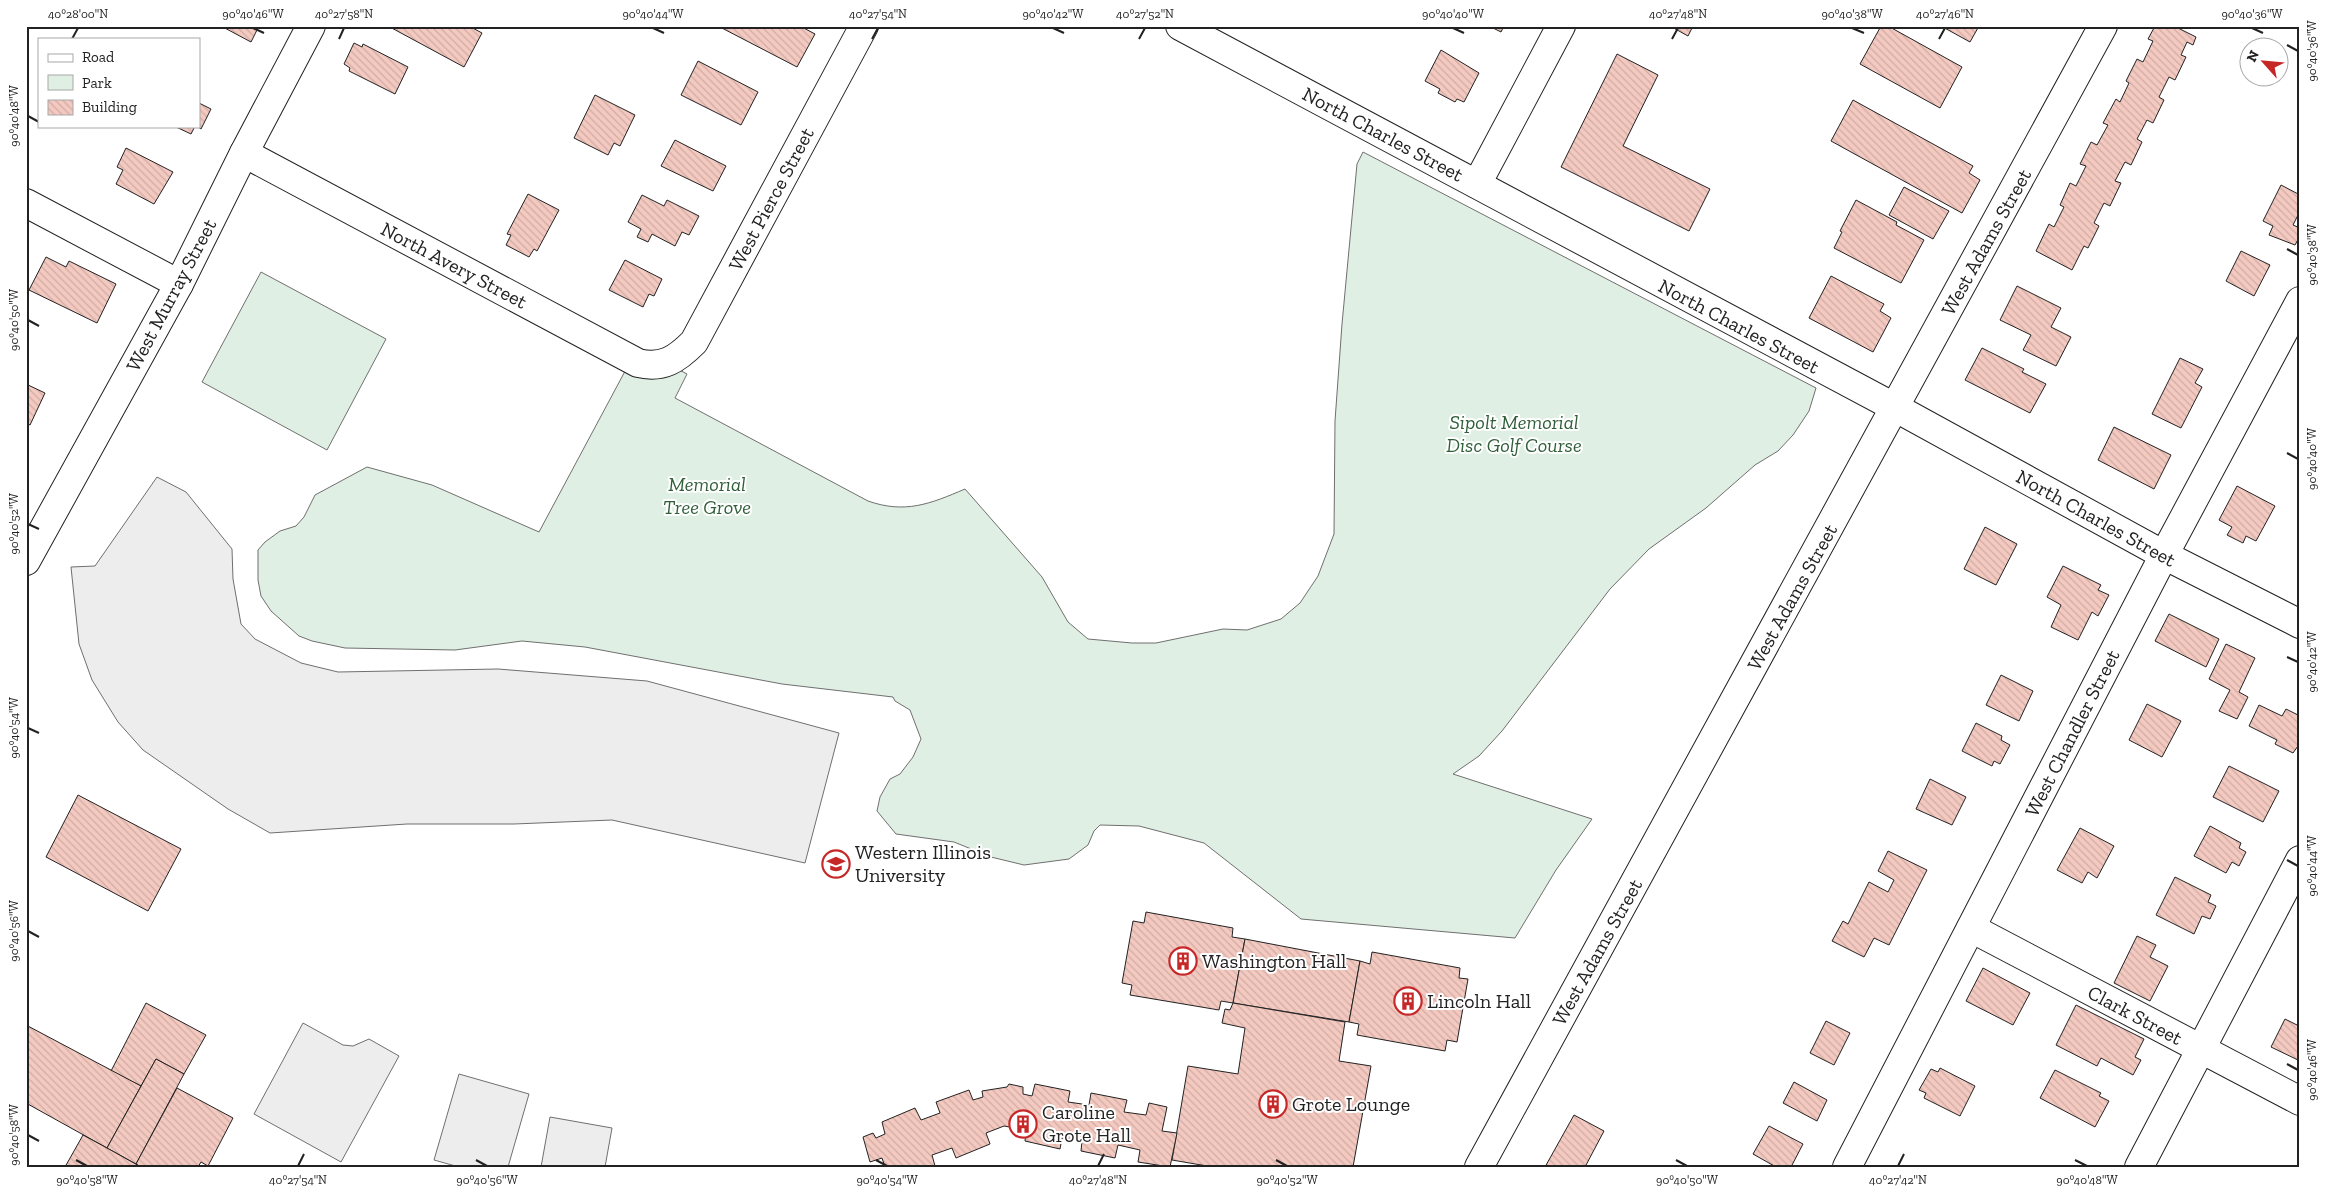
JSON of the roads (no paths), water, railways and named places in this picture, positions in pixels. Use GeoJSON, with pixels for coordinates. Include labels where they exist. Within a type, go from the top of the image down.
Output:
{"type":"FeatureCollection","features":[{"type":"Feature","properties":{"kind":"street","name":"West Murray Street"},"geometry":{"type":"LineString","coordinates":[[26,561],[179,284],[244,153],[312,26]]}},
{"type":"Feature","properties":{"kind":"street","name":"West Pierce Street"},"geometry":{"type":"LineString","coordinates":[[668,364],[678,358],[694,342],[864,26]]}},
{"type":"Feature","properties":{"kind":"street","name":"North Charles Street"},"geometry":{"type":"LineString","coordinates":[[1180,26],[1692,301],[1896,408],[2164,555],[2300,624]]}},
{"type":"Feature","properties":{"kind":"street"},"geometry":{"type":"LineString","coordinates":[[1476,184],[1561,26]]}},
{"type":"Feature","properties":{"kind":"street","name":"West Adams Street"},"geometry":{"type":"LineString","coordinates":[[1479,1167],[1896,408],[2103,26]]}},
{"type":"Feature","properties":{"kind":"street","name":"North Avery Street"},"geometry":{"type":"LineString","coordinates":[[244,153],[638,363],[648,365],[668,364]]}},
{"type":"Feature","properties":{"kind":"street"},"geometry":{"type":"LineString","coordinates":[[26,203],[179,284]]}},
{"type":"Feature","properties":{"kind":"street","name":"West Chandler Street"},"geometry":{"type":"LineString","coordinates":[[1847,1167],[2164,555],[2300,301]]}},
{"type":"Feature","properties":{"kind":"street"},"geometry":{"type":"LineString","coordinates":[[2139,1167],[2300,860]]}},
{"type":"Feature","properties":{"kind":"street","name":"Clark Street"},"geometry":{"type":"LineString","coordinates":[[1971,928],[2300,1102]]}},
{"type":"Feature","properties":{"kind":"place","name":"Western Illinois University"},"geometry":{"type":"Point","coordinates":[836,864]}},
{"type":"Feature","properties":{"kind":"place","name":"Washington Hall"},"geometry":{"type":"Point","coordinates":[1183,961]}},
{"type":"Feature","properties":{"kind":"place","name":"Lincoln Hall"},"geometry":{"type":"Point","coordinates":[1408,1001]}},
{"type":"Feature","properties":{"kind":"place","name":"Grote Lounge"},"geometry":{"type":"Point","coordinates":[1273,1104]}},
{"type":"Feature","properties":{"kind":"place","name":"Caroline Grote Hall"},"geometry":{"type":"Point","coordinates":[1023,1124]}},
{"type":"Feature","properties":{"kind":"park label","name":"Sipolt Memorial Disc Golf Course"},"geometry":{"type":"Point","coordinates":[1514,434]}},
{"type":"Feature","properties":{"kind":"park label","name":"Memorial Tree Grove"},"geometry":{"type":"Point","coordinates":[707,496]}}]}
